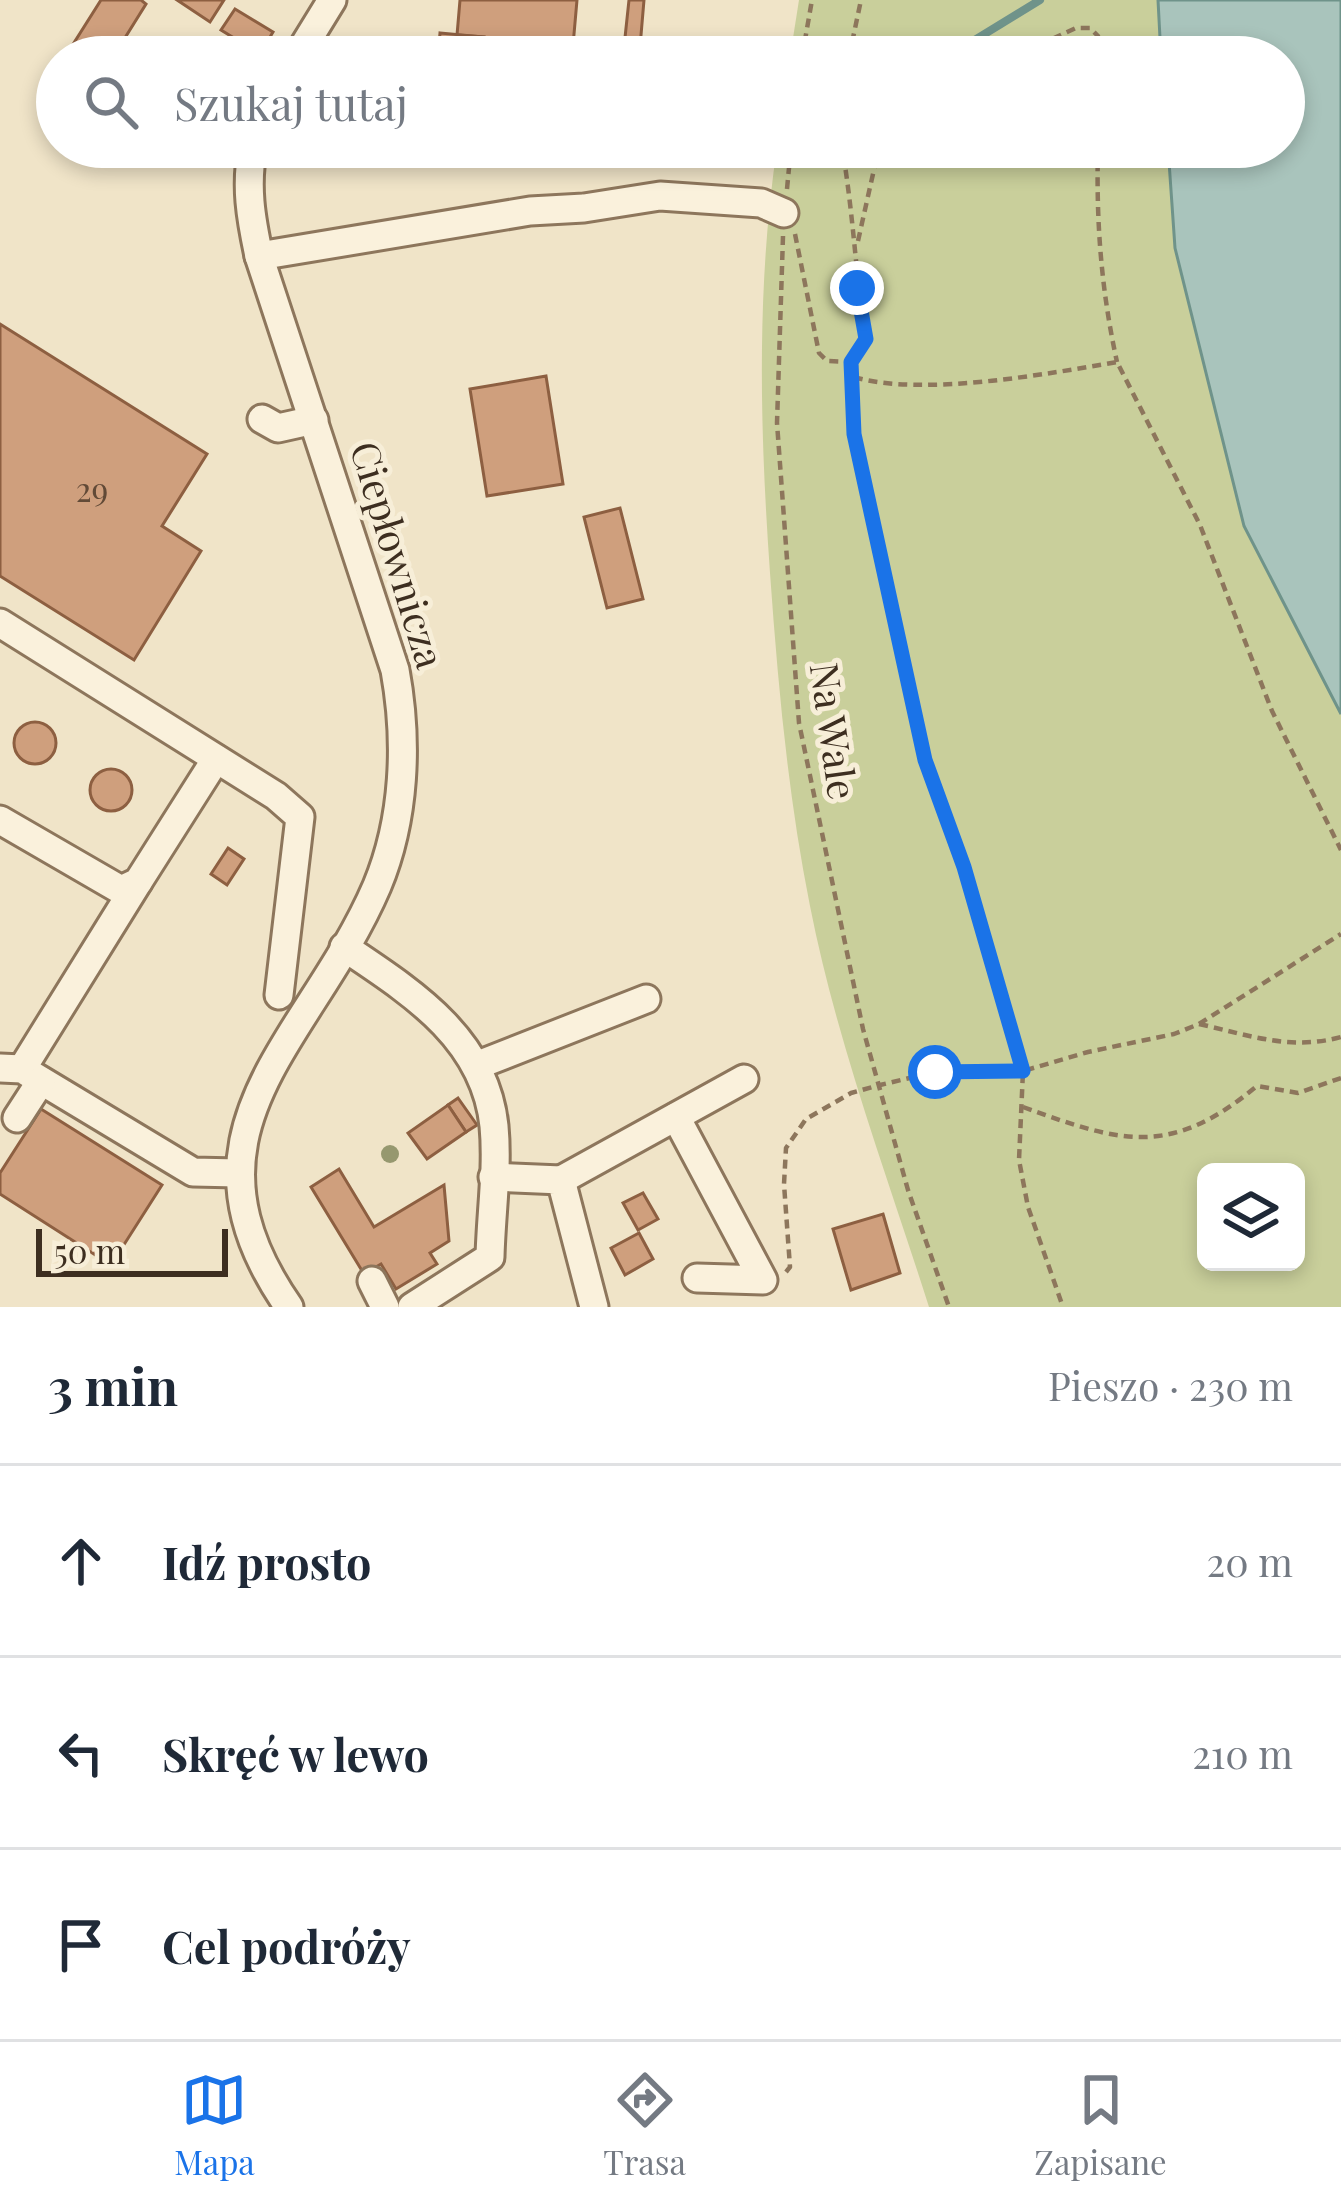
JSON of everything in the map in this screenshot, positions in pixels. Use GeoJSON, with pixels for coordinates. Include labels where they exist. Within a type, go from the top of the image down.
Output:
{"type":"FeatureCollection","features":[{"type":"Feature","properties":{"kind":"street"},"geometry":{"type":"LineString","coordinates":[[310,36],[332,0]]}},
{"type":"Feature","properties":{"kind":"street","name":"Ciepłownicza"},"geometry":{"type":"LineString","coordinates":[[251,168],[249,197],[260,256],[394,670],[401,719],[400,802],[389,852],[364,913],[263,1087],[245,1132],[238,1173],[240,1200],[251,1240],[289,1307]]}},
{"type":"Feature","properties":{"kind":"street"},"geometry":{"type":"LineString","coordinates":[[260,256],[530,211],[660,196],[761,203],[784,213]]}},
{"type":"Feature","properties":{"kind":"street"},"geometry":{"type":"LineString","coordinates":[[262,419],[278,428],[314,421]]}},
{"type":"Feature","properties":{"kind":"street"},"geometry":{"type":"LineString","coordinates":[[0,623],[276,796],[300,817],[279,995]]}},
{"type":"Feature","properties":{"kind":"street"},"geometry":{"type":"LineString","coordinates":[[17,1118],[21,1073],[216,759]]}},
{"type":"Feature","properties":{"kind":"street"},"geometry":{"type":"LineString","coordinates":[[0,820],[121,890],[138,882]]}},
{"type":"Feature","properties":{"kind":"street"},"geometry":{"type":"LineString","coordinates":[[344,947],[446,1022],[478,1064],[494,1124],[490,1257],[412,1307]]}},
{"type":"Feature","properties":{"kind":"street"},"geometry":{"type":"LineString","coordinates":[[478,1064],[646,999]]}},
{"type":"Feature","properties":{"kind":"street"},"geometry":{"type":"LineString","coordinates":[[21,1073],[193,1172],[238,1173]]}},
{"type":"Feature","properties":{"kind":"street"},"geometry":{"type":"LineString","coordinates":[[493,1177],[561,1180],[744,1079]]}},
{"type":"Feature","properties":{"kind":"street"},"geometry":{"type":"LineString","coordinates":[[676,1117],[763,1280],[697,1278]]}},
{"type":"Feature","properties":{"kind":"street"},"geometry":{"type":"LineString","coordinates":[[561,1180],[594,1307]]}},
{"type":"Feature","properties":{"kind":"street"},"geometry":{"type":"LineString","coordinates":[[372,1281],[385,1307]]}},
{"type":"Feature","properties":{"kind":"path"},"geometry":{"type":"LineString","coordinates":[[806,36],[812,0]]}},
{"type":"Feature","properties":{"kind":"path"},"geometry":{"type":"LineString","coordinates":[[853,36],[861,0]]}},
{"type":"Feature","properties":{"kind":"path"},"geometry":{"type":"LineString","coordinates":[[1058,36],[1090,28],[1098,36]]}},
{"type":"Feature","properties":{"kind":"path","name":"Na Wale"},"geometry":{"type":"LineString","coordinates":[[789,168],[777,423],[799,723],[858,1008],[908,1190],[949,1307]]}},
{"type":"Feature","properties":{"kind":"path"},"geometry":{"type":"LineString","coordinates":[[845,168],[866,339],[851,362],[854,434],[925,760],[964,867],[1023,1071],[1019,1160],[1028,1207],[1063,1307]]}},
{"type":"Feature","properties":{"kind":"path"},"geometry":{"type":"LineString","coordinates":[[857,245],[874,168]]}},
{"type":"Feature","properties":{"kind":"path"},"geometry":{"type":"LineString","coordinates":[[1097,168],[1096,227],[1118,362],[1200,525],[1272,712],[1341,850]]}},
{"type":"Feature","properties":{"kind":"path"},"geometry":{"type":"LineString","coordinates":[[784,213],[798,246],[819,352],[827,361],[851,362]]}},
{"type":"Feature","properties":{"kind":"path"},"geometry":{"type":"LineString","coordinates":[[854,377],[883,386],[1028,376],[1118,362]]}},
{"type":"Feature","properties":{"kind":"path"},"geometry":{"type":"LineString","coordinates":[[777,1286],[790,1267],[786,1148],[806,1119],[851,1093],[935,1072],[1023,1071],[1174,1034],[1199,1024],[1341,934]]}},
{"type":"Feature","properties":{"kind":"path"},"geometry":{"type":"LineString","coordinates":[[1199,1024],[1289,1045],[1310,1046],[1341,1037]]}},
{"type":"Feature","properties":{"kind":"path"},"geometry":{"type":"LineString","coordinates":[[1023,1107],[1103,1135],[1176,1136],[1222,1115],[1257,1086],[1298,1093],[1341,1078]]}},
{"type":"Feature","properties":{"kind":"green space"},"geometry":{"type":"Polygon","coordinates":[[[799,0],[1158,0],[1160,36],[793,36],[799,0]]]}},
{"type":"Feature","properties":{"kind":"green space"},"geometry":{"type":"Polygon","coordinates":[[[774,168],[1169,168],[1175,248],[1244,526],[1341,714],[1341,1307],[929,1307],[834,1008],[796,823],[770,573],[763,307],[774,168]]]}},
{"type":"Feature","properties":{"kind":"water"},"geometry":{"type":"Polygon","coordinates":[[[1158,0],[1341,0],[1341,714],[1244,526],[1175,248],[1169,168],[1305,168],[1305,36],[1160,36],[1158,0]]]}},
{"type":"Feature","properties":{"kind":"building"},"geometry":{"type":"Polygon","coordinates":[[[101,0],[146,4],[126,36],[78,36],[101,0]]]}},
{"type":"Feature","properties":{"kind":"building"},"geometry":{"type":"Polygon","coordinates":[[[177,0],[224,0],[210,22],[177,0]]]}},
{"type":"Feature","properties":{"kind":"building"},"geometry":{"type":"Polygon","coordinates":[[[460,0],[577,0],[574,36],[457,35],[460,0]]]}},
{"type":"Feature","properties":{"kind":"building"},"geometry":{"type":"Polygon","coordinates":[[[629,0],[644,0],[641,36],[625,36],[629,0]]]}},
{"type":"Feature","properties":{"kind":"building"},"geometry":{"type":"Polygon","coordinates":[[[235,9],[273,32],[271,36],[231,36],[221,30],[235,9]]]}},
{"type":"Feature","properties":{"kind":"building"},"geometry":{"type":"Polygon","coordinates":[[[0,324],[207,454],[162,526],[201,551],[134,660],[0,576],[0,324]]]}},
{"type":"Feature","properties":{"kind":"building"},"geometry":{"type":"Polygon","coordinates":[[[546,376],[563,484],[487,496],[470,389],[546,376]]]}},
{"type":"Feature","properties":{"kind":"building"},"geometry":{"type":"Polygon","coordinates":[[[620,508],[643,599],[607,608],[584,517],[620,508]]]}},
{"type":"Feature","properties":{"kind":"building"},"geometry":{"type":"Polygon","coordinates":[[[35,722],[50,728],[56,743],[50,758],[35,764],[20,758],[14,743],[20,728],[35,722]]]}},
{"type":"Feature","properties":{"kind":"building"},"geometry":{"type":"Polygon","coordinates":[[[111,769],[126,775],[132,790],[126,805],[111,811],[96,805],[90,790],[96,775],[111,769]]]}},
{"type":"Feature","properties":{"kind":"building"},"geometry":{"type":"Polygon","coordinates":[[[228,848],[244,859],[227,885],[211,874],[228,848]]]}},
{"type":"Feature","properties":{"kind":"building"},"geometry":{"type":"Polygon","coordinates":[[[458,1098],[477,1125],[466,1132],[448,1105],[458,1098]]]}},
{"type":"Feature","properties":{"kind":"building"},"geometry":{"type":"Polygon","coordinates":[[[448,1105],[466,1132],[427,1159],[408,1133],[448,1105]]]}},
{"type":"Feature","properties":{"kind":"building"},"geometry":{"type":"Polygon","coordinates":[[[41,1109],[162,1185],[111,1265],[0,1194],[0,1173],[41,1109]]]}},
{"type":"Feature","properties":{"kind":"building"},"geometry":{"type":"Polygon","coordinates":[[[339,1169],[374,1227],[444,1185],[449,1241],[430,1253],[437,1264],[396,1289],[381,1264],[364,1274],[311,1187],[339,1169]]]}},
{"type":"Feature","properties":{"kind":"building"},"geometry":{"type":"Polygon","coordinates":[[[643,1193],[658,1219],[638,1230],[623,1203],[643,1193]]]}},
{"type":"Feature","properties":{"kind":"building"},"geometry":{"type":"Polygon","coordinates":[[[883,1214],[900,1273],[851,1290],[833,1229],[883,1214]]]}},
{"type":"Feature","properties":{"kind":"building"},"geometry":{"type":"Polygon","coordinates":[[[639,1233],[653,1259],[625,1275],[611,1248],[639,1233]]]}},
{"type":"Feature","properties":{"kind":"waterway"},"geometry":{"type":"LineString","coordinates":[[981,36],[1040,0]]}},
{"type":"Feature","properties":{"kind":"route"},"geometry":{"type":"LineString","coordinates":[[857,288],[866,339],[851,362],[854,434],[925,760],[964,867],[1023,1071],[935,1072]]}}]}
